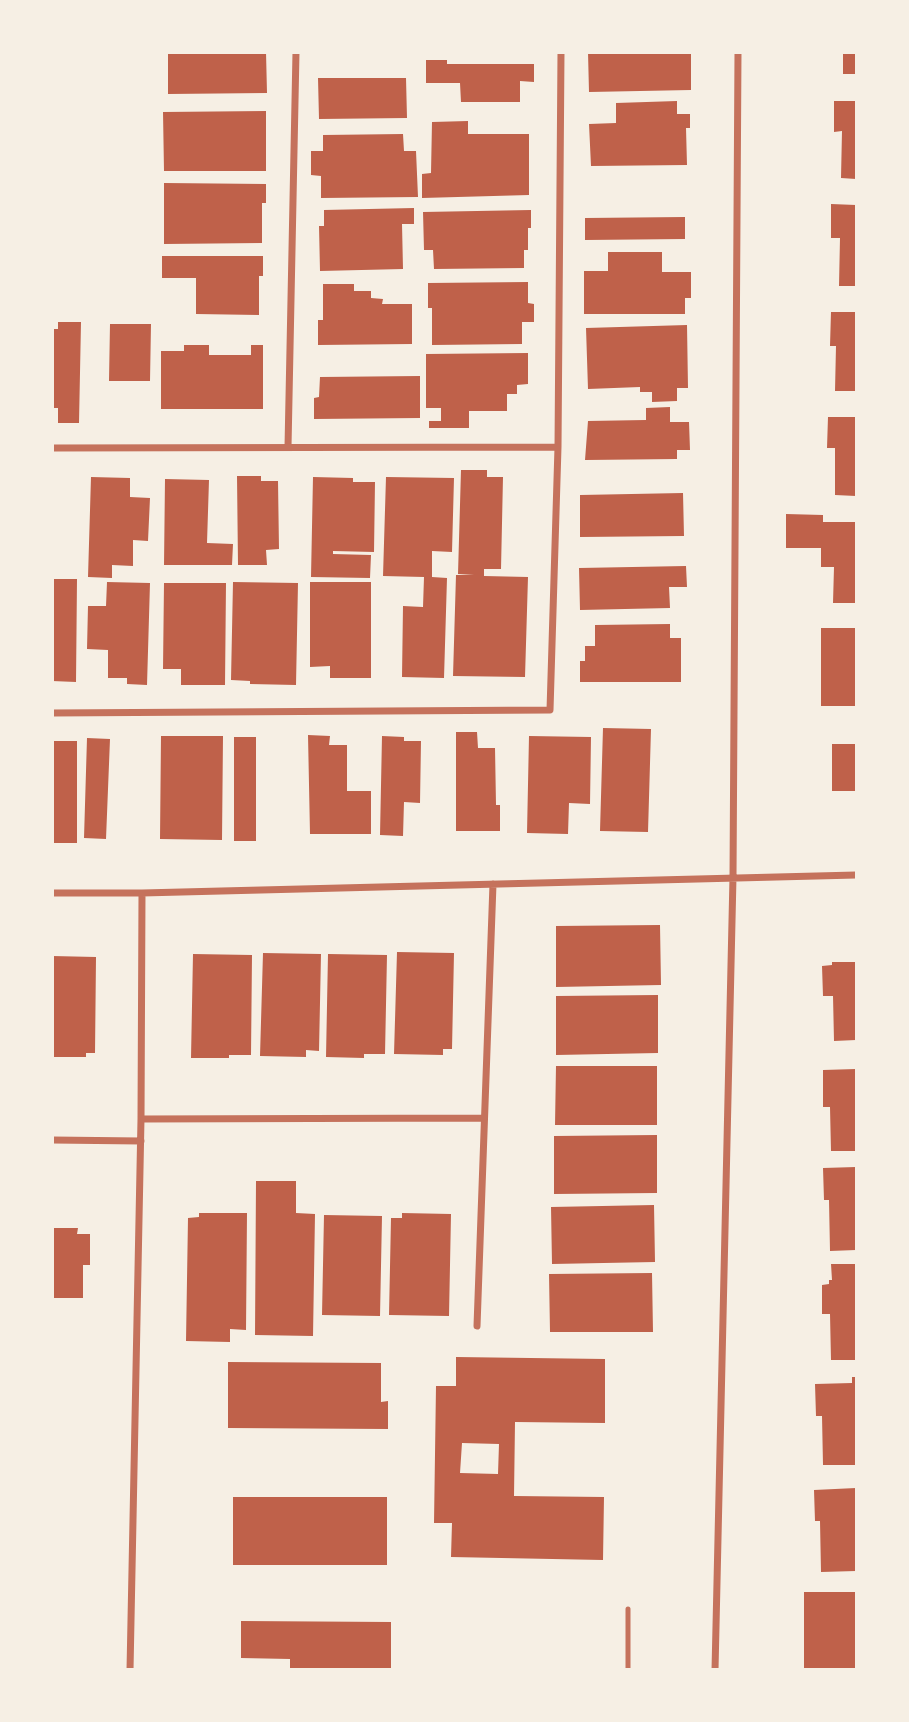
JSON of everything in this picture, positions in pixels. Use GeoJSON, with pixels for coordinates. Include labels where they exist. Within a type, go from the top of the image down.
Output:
{"type":"FeatureCollection","features":[{"type":"Feature","properties":{"kind":"street"},"geometry":{"type":"LineString","coordinates":[[288,447],[296,52]]}},
{"type":"Feature","properties":{"kind":"street"},"geometry":{"type":"LineString","coordinates":[[52,713],[550,710],[558,447],[561,52]]}},
{"type":"Feature","properties":{"kind":"street"},"geometry":{"type":"LineString","coordinates":[[715,1670],[733,877],[738,52]]}},
{"type":"Feature","properties":{"kind":"street"},"geometry":{"type":"LineString","coordinates":[[52,448],[558,447]]}},
{"type":"Feature","properties":{"kind":"street"},"geometry":{"type":"LineString","coordinates":[[52,893],[856,875]]}},
{"type":"Feature","properties":{"kind":"street"},"geometry":{"type":"LineString","coordinates":[[477,1326],[493,884]]}},
{"type":"Feature","properties":{"kind":"street"},"geometry":{"type":"LineString","coordinates":[[130,1670],[141,1140],[142,893]]}},
{"type":"Feature","properties":{"kind":"street"},"geometry":{"type":"LineString","coordinates":[[141,1119],[485,1118]]}},
{"type":"Feature","properties":{"kind":"street"},"geometry":{"type":"LineString","coordinates":[[52,1140],[141,1140]]}},
{"type":"Feature","properties":{"kind":"lane"},"geometry":{"type":"LineString","coordinates":[[628,1609],[628,1670]]}},
{"type":"Feature","properties":{"kind":"building"},"geometry":{"type":"Polygon","coordinates":[[[168,52],[266,52],[267,93],[168,94],[168,52]]]}},
{"type":"Feature","properties":{"kind":"building"},"geometry":{"type":"Polygon","coordinates":[[[588,52],[691,52],[691,90],[589,92],[588,52]]]}},
{"type":"Feature","properties":{"kind":"building"},"geometry":{"type":"Polygon","coordinates":[[[843,52],[856,52],[856,74],[843,74],[843,52]]]}},
{"type":"Feature","properties":{"kind":"building"},"geometry":{"type":"Polygon","coordinates":[[[426,60],[447,60],[447,64],[534,64],[534,82],[520,81],[520,102],[461,102],[460,83],[426,83],[426,60]]]}},
{"type":"Feature","properties":{"kind":"building"},"geometry":{"type":"Polygon","coordinates":[[[318,78],[406,78],[407,118],[319,119],[318,78]]]}},
{"type":"Feature","properties":{"kind":"building"},"geometry":{"type":"Polygon","coordinates":[[[677,101],[677,114],[690,114],[690,128],[686,128],[687,165],[591,166],[589,124],[616,123],[616,103],[677,101]]]}},
{"type":"Feature","properties":{"kind":"building"},"geometry":{"type":"Polygon","coordinates":[[[834,101],[856,101],[856,179],[841,178],[842,131],[834,132],[834,101]]]}},
{"type":"Feature","properties":{"kind":"building"},"geometry":{"type":"Polygon","coordinates":[[[266,111],[266,171],[164,171],[163,112],[266,111]]]}},
{"type":"Feature","properties":{"kind":"building"},"geometry":{"type":"Polygon","coordinates":[[[468,121],[468,134],[529,134],[529,195],[422,198],[422,174],[431,173],[432,122],[468,121]]]}},
{"type":"Feature","properties":{"kind":"building"},"geometry":{"type":"Polygon","coordinates":[[[403,134],[404,151],[416,151],[418,197],[321,198],[321,176],[311,175],[311,151],[323,151],[323,135],[403,134]]]}},
{"type":"Feature","properties":{"kind":"building"},"geometry":{"type":"Polygon","coordinates":[[[164,183],[266,184],[266,203],[262,203],[262,243],[164,244],[164,183]]]}},
{"type":"Feature","properties":{"kind":"building"},"geometry":{"type":"Polygon","coordinates":[[[831,204],[856,205],[856,286],[839,286],[840,238],[831,238],[831,204]]]}},
{"type":"Feature","properties":{"kind":"building"},"geometry":{"type":"Polygon","coordinates":[[[414,208],[414,224],[402,224],[403,269],[320,271],[319,226],[324,226],[324,210],[414,208]]]}},
{"type":"Feature","properties":{"kind":"building"},"geometry":{"type":"Polygon","coordinates":[[[531,210],[528,250],[524,250],[524,268],[434,269],[433,250],[424,250],[423,212],[531,210]]]}},
{"type":"Feature","properties":{"kind":"building"},"geometry":{"type":"Polygon","coordinates":[[[685,217],[685,239],[585,240],[585,218],[685,217]]]}},
{"type":"Feature","properties":{"kind":"building"},"geometry":{"type":"Polygon","coordinates":[[[608,252],[662,252],[662,272],[691,272],[691,298],[685,298],[685,314],[584,314],[584,271],[608,271],[608,252]]]}},
{"type":"Feature","properties":{"kind":"building"},"geometry":{"type":"Polygon","coordinates":[[[162,256],[263,256],[263,276],[259,276],[259,315],[196,314],[196,278],[162,278],[162,256]]]}},
{"type":"Feature","properties":{"kind":"building"},"geometry":{"type":"Polygon","coordinates":[[[528,282],[528,303],[534,304],[534,322],[522,322],[522,344],[432,345],[432,308],[428,308],[428,283],[528,282]]]}},
{"type":"Feature","properties":{"kind":"building"},"geometry":{"type":"Polygon","coordinates":[[[323,284],[354,284],[354,291],[371,291],[371,298],[383,299],[382,304],[412,304],[412,344],[318,345],[318,320],[323,320],[323,284]]]}},
{"type":"Feature","properties":{"kind":"building"},"geometry":{"type":"Polygon","coordinates":[[[831,312],[856,312],[856,391],[835,391],[836,346],[830,346],[831,312]]]}},
{"type":"Feature","properties":{"kind":"building"},"geometry":{"type":"Polygon","coordinates":[[[58,322],[81,322],[79,423],[58,423],[58,408],[52,408],[52,329],[58,329],[58,322]]]}},
{"type":"Feature","properties":{"kind":"building"},"geometry":{"type":"Polygon","coordinates":[[[110,324],[151,324],[150,381],[109,381],[110,324]]]}},
{"type":"Feature","properties":{"kind":"building"},"geometry":{"type":"Polygon","coordinates":[[[687,325],[688,388],[677,388],[677,401],[652,402],[652,392],[640,392],[640,387],[588,389],[586,328],[687,325]]]}},
{"type":"Feature","properties":{"kind":"building"},"geometry":{"type":"Polygon","coordinates":[[[184,345],[209,345],[209,355],[251,355],[251,345],[263,345],[263,409],[161,409],[161,351],[184,351],[184,345]]]}},
{"type":"Feature","properties":{"kind":"building"},"geometry":{"type":"Polygon","coordinates":[[[528,353],[528,384],[517,385],[517,394],[507,394],[507,411],[469,411],[469,428],[429,428],[429,421],[441,421],[441,408],[426,408],[426,354],[528,353]]]}},
{"type":"Feature","properties":{"kind":"building"},"geometry":{"type":"Polygon","coordinates":[[[420,376],[420,418],[314,419],[314,398],[319,397],[320,377],[420,376]]]}},
{"type":"Feature","properties":{"kind":"building"},"geometry":{"type":"Polygon","coordinates":[[[670,407],[670,422],[689,422],[690,450],[677,450],[677,459],[585,460],[588,421],[646,420],[646,408],[670,407]]]}},
{"type":"Feature","properties":{"kind":"building"},"geometry":{"type":"Polygon","coordinates":[[[828,417],[856,417],[856,496],[835,495],[835,448],[827,448],[828,417]]]}},
{"type":"Feature","properties":{"kind":"building"},"geometry":{"type":"Polygon","coordinates":[[[461,470],[487,470],[487,477],[503,477],[501,569],[484,569],[484,576],[528,577],[525,677],[453,676],[456,575],[474,575],[458,574],[461,470]]]}},
{"type":"Feature","properties":{"kind":"building"},"geometry":{"type":"Polygon","coordinates":[[[237,476],[261,476],[261,481],[278,481],[279,549],[266,550],[267,565],[238,565],[237,476]]]}},
{"type":"Feature","properties":{"kind":"building"},"geometry":{"type":"Polygon","coordinates":[[[91,477],[130,478],[130,497],[150,498],[148,541],[133,540],[133,566],[112,565],[112,578],[88,577],[91,477]]]}},
{"type":"Feature","properties":{"kind":"building"},"geometry":{"type":"Polygon","coordinates":[[[313,477],[353,478],[353,482],[375,482],[374,552],[333,551],[333,554],[371,555],[370,578],[311,577],[313,477]]]}},
{"type":"Feature","properties":{"kind":"building"},"geometry":{"type":"Polygon","coordinates":[[[386,477],[454,478],[452,552],[432,551],[432,577],[447,578],[444,678],[402,677],[403,606],[423,607],[424,577],[383,576],[386,477]]]}},
{"type":"Feature","properties":{"kind":"building"},"geometry":{"type":"Polygon","coordinates":[[[165,479],[209,480],[207,543],[233,544],[232,565],[164,565],[165,479]]]}},
{"type":"Feature","properties":{"kind":"building"},"geometry":{"type":"Polygon","coordinates":[[[683,493],[684,536],[580,537],[580,495],[683,493]]]}},
{"type":"Feature","properties":{"kind":"building"},"geometry":{"type":"Polygon","coordinates":[[[786,514],[823,515],[823,522],[856,522],[856,603],[833,603],[834,567],[821,567],[821,548],[786,548],[786,514]]]}},
{"type":"Feature","properties":{"kind":"building"},"geometry":{"type":"Polygon","coordinates":[[[686,566],[687,587],[669,587],[670,608],[580,610],[579,568],[686,566]]]}},
{"type":"Feature","properties":{"kind":"building"},"geometry":{"type":"Polygon","coordinates":[[[54,579],[77,579],[76,682],[52,681],[54,579]]]}},
{"type":"Feature","properties":{"kind":"building"},"geometry":{"type":"Polygon","coordinates":[[[107,582],[150,583],[147,685],[127,684],[127,678],[108,678],[108,650],[87,649],[88,606],[106,606],[107,582]]]}},
{"type":"Feature","properties":{"kind":"building"},"geometry":{"type":"Polygon","coordinates":[[[233,582],[298,583],[296,685],[250,684],[250,681],[231,680],[233,582]]]}},
{"type":"Feature","properties":{"kind":"building"},"geometry":{"type":"Polygon","coordinates":[[[310,582],[371,582],[371,678],[330,678],[330,666],[310,667],[310,582]]]}},
{"type":"Feature","properties":{"kind":"building"},"geometry":{"type":"Polygon","coordinates":[[[164,583],[226,583],[225,685],[181,685],[181,669],[163,669],[164,583]]]}},
{"type":"Feature","properties":{"kind":"building"},"geometry":{"type":"Polygon","coordinates":[[[670,624],[670,638],[681,638],[681,682],[580,682],[580,661],[585,661],[585,646],[595,646],[595,625],[670,624]]]}},
{"type":"Feature","properties":{"kind":"building"},"geometry":{"type":"Polygon","coordinates":[[[821,628],[856,628],[856,706],[821,706],[821,628]]]}},
{"type":"Feature","properties":{"kind":"building"},"geometry":{"type":"Polygon","coordinates":[[[603,728],[651,729],[648,832],[600,831],[603,728]]]}},
{"type":"Feature","properties":{"kind":"building"},"geometry":{"type":"Polygon","coordinates":[[[456,732],[477,732],[478,748],[495,748],[496,805],[500,805],[500,831],[456,831],[456,732]]]}},
{"type":"Feature","properties":{"kind":"building"},"geometry":{"type":"Polygon","coordinates":[[[308,735],[330,736],[329,745],[347,745],[347,791],[371,791],[371,834],[310,834],[308,735]]]}},
{"type":"Feature","properties":{"kind":"building"},"geometry":{"type":"Polygon","coordinates":[[[161,736],[223,736],[222,840],[160,839],[161,736]]]}},
{"type":"Feature","properties":{"kind":"building"},"geometry":{"type":"Polygon","coordinates":[[[382,736],[404,737],[404,741],[421,741],[420,803],[404,802],[403,836],[380,835],[382,736]]]}},
{"type":"Feature","properties":{"kind":"building"},"geometry":{"type":"Polygon","coordinates":[[[529,736],[591,737],[590,804],[569,803],[568,834],[527,833],[529,736]]]}},
{"type":"Feature","properties":{"kind":"building"},"geometry":{"type":"Polygon","coordinates":[[[234,737],[256,737],[256,841],[234,841],[234,737]]]}},
{"type":"Feature","properties":{"kind":"building"},"geometry":{"type":"Polygon","coordinates":[[[87,738],[110,739],[106,839],[84,838],[87,738]]]}},
{"type":"Feature","properties":{"kind":"building"},"geometry":{"type":"Polygon","coordinates":[[[52,741],[77,741],[77,843],[52,843],[52,741]]]}},
{"type":"Feature","properties":{"kind":"building"},"geometry":{"type":"Polygon","coordinates":[[[832,744],[856,744],[856,791],[832,791],[832,744]]]}},
{"type":"Feature","properties":{"kind":"building"},"geometry":{"type":"Polygon","coordinates":[[[660,925],[661,985],[556,987],[556,926],[660,925]]]}},
{"type":"Feature","properties":{"kind":"building"},"geometry":{"type":"Polygon","coordinates":[[[397,952],[454,953],[452,1049],[443,1049],[443,1055],[394,1054],[397,952]]]}},
{"type":"Feature","properties":{"kind":"building"},"geometry":{"type":"Polygon","coordinates":[[[263,953],[321,954],[319,1051],[306,1050],[306,1057],[260,1056],[263,953]]]}},
{"type":"Feature","properties":{"kind":"building"},"geometry":{"type":"Polygon","coordinates":[[[193,954],[252,955],[251,1055],[191,1058],[193,954]]]}},
{"type":"Feature","properties":{"kind":"building"},"geometry":{"type":"Polygon","coordinates":[[[328,954],[387,955],[385,1054],[364,1054],[364,1058],[326,1057],[328,954]]]}},
{"type":"Feature","properties":{"kind":"building"},"geometry":{"type":"Polygon","coordinates":[[[52,956],[96,957],[95,1053],[86,1053],[86,1057],[52,1057],[52,956]]]}},
{"type":"Feature","properties":{"kind":"building"},"geometry":{"type":"Polygon","coordinates":[[[832,962],[856,962],[856,1040],[834,1041],[833,996],[823,996],[822,966],[832,965],[832,962]]]}},
{"type":"Feature","properties":{"kind":"building"},"geometry":{"type":"Polygon","coordinates":[[[658,995],[658,1053],[556,1055],[556,996],[658,995]]]}},
{"type":"Feature","properties":{"kind":"building"},"geometry":{"type":"Polygon","coordinates":[[[556,1066],[657,1066],[657,1125],[555,1125],[556,1066]]]}},
{"type":"Feature","properties":{"kind":"building"},"geometry":{"type":"Polygon","coordinates":[[[856,1069],[856,1151],[831,1151],[830,1107],[823,1107],[823,1070],[856,1069]]]}},
{"type":"Feature","properties":{"kind":"building"},"geometry":{"type":"Polygon","coordinates":[[[657,1135],[657,1193],[554,1194],[554,1136],[657,1135]]]}},
{"type":"Feature","properties":{"kind":"building"},"geometry":{"type":"Polygon","coordinates":[[[856,1167],[856,1250],[830,1251],[829,1200],[824,1200],[823,1168],[856,1167]]]}},
{"type":"Feature","properties":{"kind":"building"},"geometry":{"type":"Polygon","coordinates":[[[256,1181],[296,1181],[296,1213],[315,1214],[313,1336],[255,1335],[256,1181]]]}},
{"type":"Feature","properties":{"kind":"building"},"geometry":{"type":"Polygon","coordinates":[[[654,1205],[655,1262],[552,1264],[551,1207],[654,1205]]]}},
{"type":"Feature","properties":{"kind":"building"},"geometry":{"type":"Polygon","coordinates":[[[199,1213],[247,1213],[246,1330],[230,1329],[230,1342],[186,1341],[188,1218],[199,1217],[199,1213]]]}},
{"type":"Feature","properties":{"kind":"building"},"geometry":{"type":"Polygon","coordinates":[[[402,1213],[451,1214],[449,1316],[389,1315],[391,1218],[402,1218],[402,1213]]]}},
{"type":"Feature","properties":{"kind":"building"},"geometry":{"type":"Polygon","coordinates":[[[324,1215],[382,1216],[380,1316],[322,1315],[324,1215]]]}},
{"type":"Feature","properties":{"kind":"building"},"geometry":{"type":"Polygon","coordinates":[[[53,1228],[78,1228],[77,1234],[90,1234],[90,1265],[83,1265],[83,1298],[52,1298],[53,1228]]]}},
{"type":"Feature","properties":{"kind":"building"},"geometry":{"type":"Polygon","coordinates":[[[831,1264],[856,1264],[856,1360],[831,1360],[830,1314],[822,1314],[822,1285],[829,1284],[829,1280],[832,1280],[831,1264]]]}},
{"type":"Feature","properties":{"kind":"building"},"geometry":{"type":"Polygon","coordinates":[[[652,1273],[653,1332],[550,1332],[549,1274],[652,1273]]]}},
{"type":"Feature","properties":{"kind":"building"},"geometry":{"type":"Polygon","coordinates":[[[456,1357],[605,1359],[605,1423],[515,1422],[514,1496],[604,1497],[603,1560],[451,1557],[452,1523],[434,1523],[436,1386],[456,1386],[456,1357]],[[462,1443],[460,1473],[498,1474],[499,1444],[462,1443]]]}},
{"type":"Feature","properties":{"kind":"building"},"geometry":{"type":"Polygon","coordinates":[[[228,1362],[381,1363],[381,1402],[388,1401],[388,1429],[228,1428],[228,1362]]]}},
{"type":"Feature","properties":{"kind":"building"},"geometry":{"type":"Polygon","coordinates":[[[852,1377],[856,1377],[856,1465],[823,1465],[822,1416],[816,1416],[815,1384],[852,1383],[852,1377]]]}},
{"type":"Feature","properties":{"kind":"building"},"geometry":{"type":"Polygon","coordinates":[[[856,1488],[856,1571],[821,1572],[820,1521],[815,1521],[814,1490],[856,1488]]]}},
{"type":"Feature","properties":{"kind":"building"},"geometry":{"type":"Polygon","coordinates":[[[233,1497],[387,1497],[387,1565],[233,1565],[233,1497]]]}},
{"type":"Feature","properties":{"kind":"building"},"geometry":{"type":"Polygon","coordinates":[[[804,1592],[856,1592],[856,1670],[804,1670],[804,1592]]]}},
{"type":"Feature","properties":{"kind":"building"},"geometry":{"type":"Polygon","coordinates":[[[241,1621],[391,1622],[391,1670],[290,1670],[290,1659],[241,1658],[241,1621]]]}}]}
